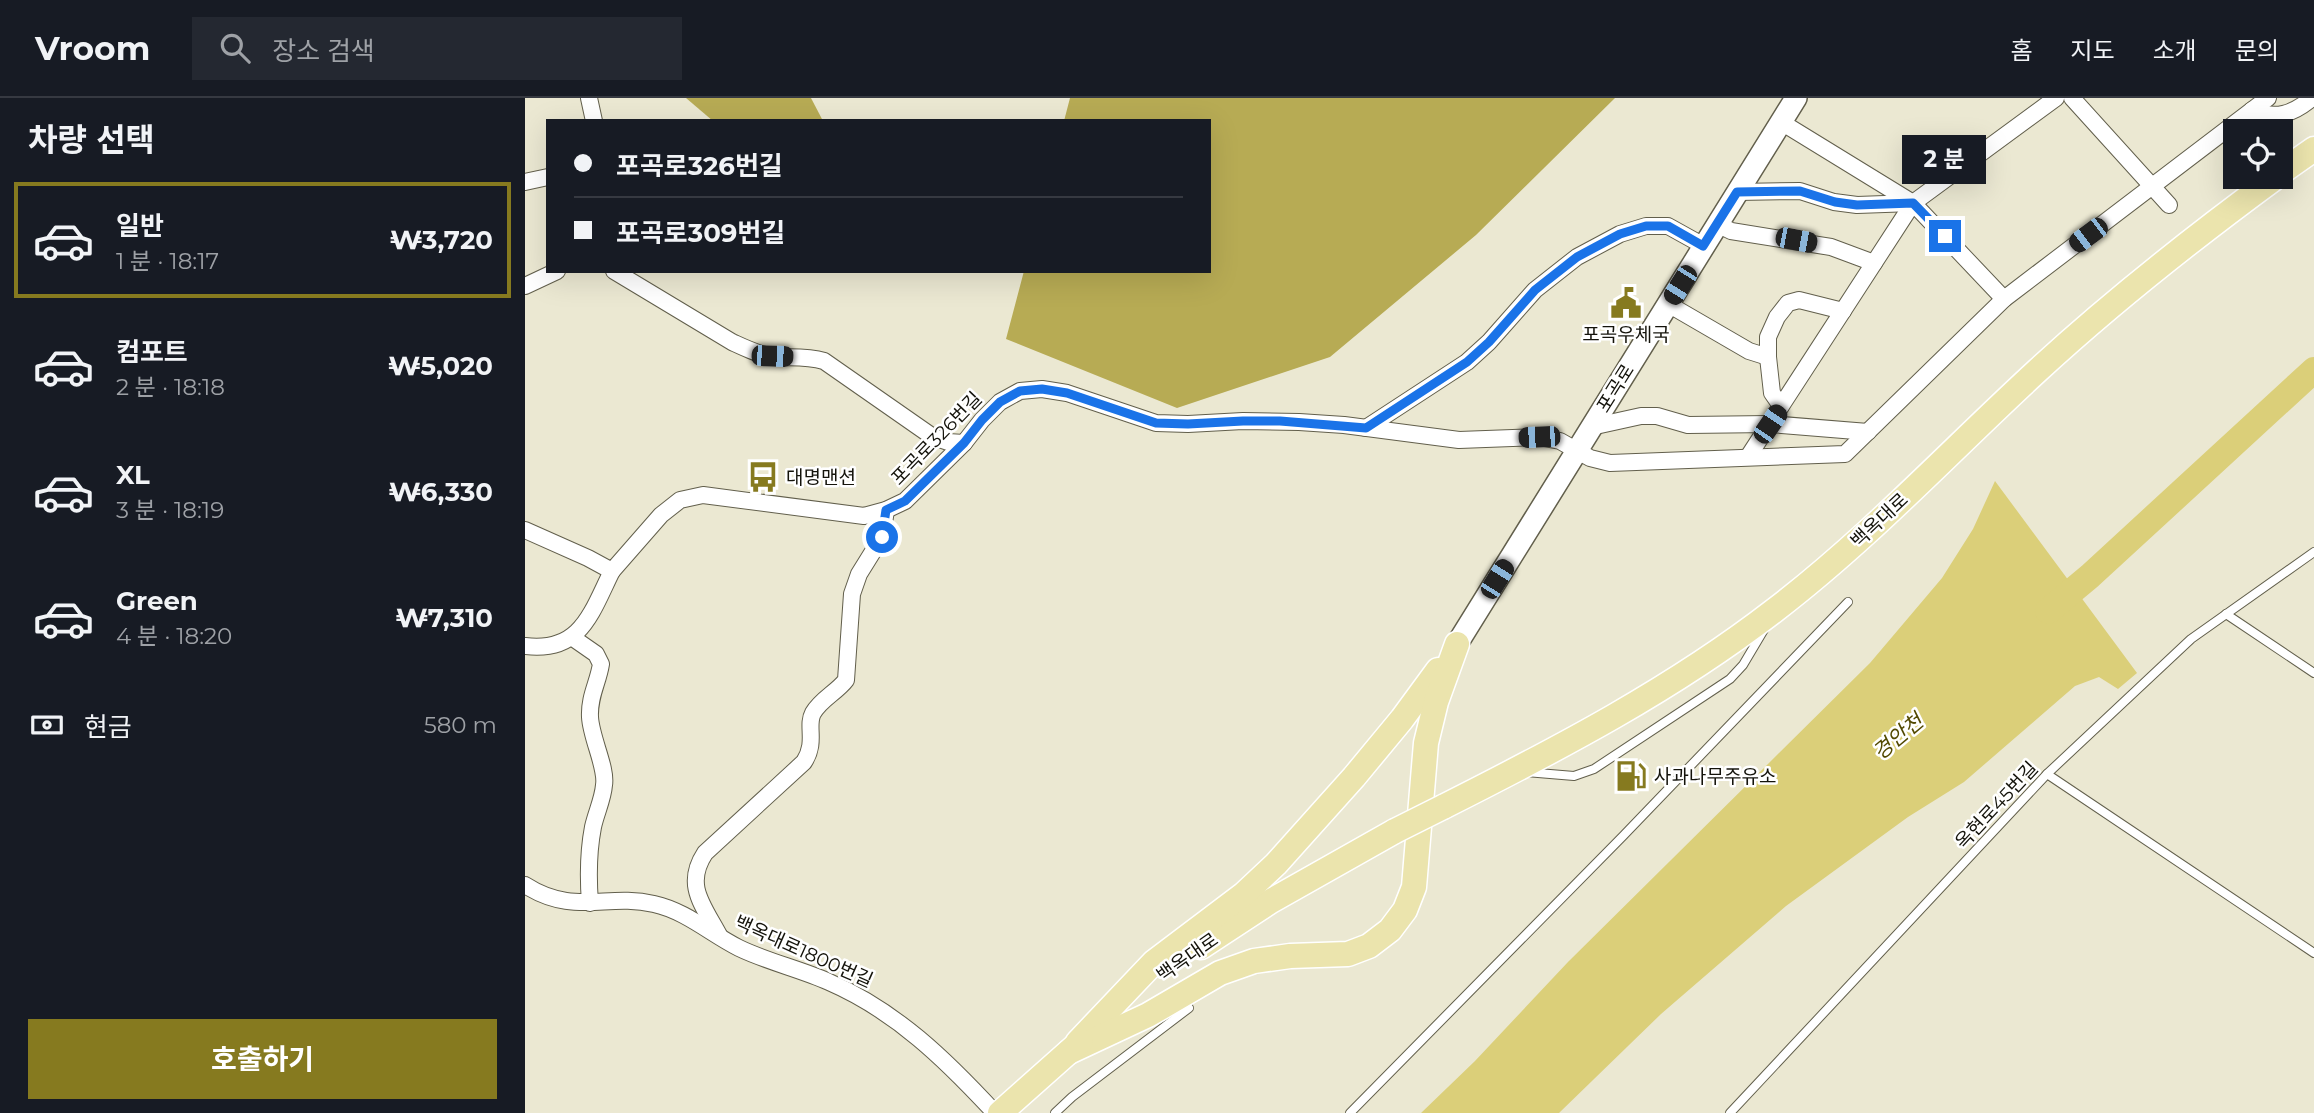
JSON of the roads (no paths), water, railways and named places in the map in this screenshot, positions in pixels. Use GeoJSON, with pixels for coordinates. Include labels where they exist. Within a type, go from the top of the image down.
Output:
{"type":"FeatureCollection","features":[{"type":"Feature","properties":{"kind":"main road"},"geometry":{"type":"LineString","coordinates":[[2293,164],[2314,149]]}},
{"type":"Feature","properties":{"kind":"main road","name":"백옥대로"},"geometry":{"type":"LineString","coordinates":[[997,1113],[1123,1003],[1224,931],[1271,901],[1395,831],[1512,772],[1635,703],[1726,646],[1775,610],[1867,533],[2038,370],[2156,267],[2260,189]]}},
{"type":"Feature","properties":{"kind":"main road"},"geometry":{"type":"LineString","coordinates":[[1069,1052],[1154,962],[1244,894],[1301,838],[1402,719],[1457,644]]}},
{"type":"Feature","properties":{"kind":"main road"},"geometry":{"type":"LineString","coordinates":[[1069,1052],[1148,1015],[1220,973],[1254,961],[1290,956],[1348,954],[1369,946],[1390,930],[1405,910],[1415,887],[1426,743],[1436,702],[1457,644]]}},
{"type":"Feature","properties":{"kind":"street"},"geometry":{"type":"LineString","coordinates":[[589,98],[594,119]]}},
{"type":"Feature","properties":{"kind":"street","name":"포곡로"},"geometry":{"type":"LineString","coordinates":[[1457,644],[1796,98]]}},
{"type":"Feature","properties":{"kind":"street"},"geometry":{"type":"LineString","coordinates":[[1748,457],[1913,203],[2056,98]]}},
{"type":"Feature","properties":{"kind":"street"},"geometry":{"type":"LineString","coordinates":[[2072,98],[2169,205]]}},
{"type":"Feature","properties":{"kind":"street","name":"포곡로326번길"},"geometry":{"type":"LineString","coordinates":[[612,571],[661,515],[680,500],[703,495],[864,516],[886,510],[905,501],[964,443],[1000,402],[1020,391],[1042,389],[1067,393],[1156,423],[1288,422],[1366,428],[1458,440],[1539,437],[1560,441],[1590,458],[1609,463],[1845,454],[2004,299],[2151,187],[2247,107],[2268,98]]}},
{"type":"Feature","properties":{"kind":"street"},"geometry":{"type":"LineString","coordinates":[[2247,107],[2264,115],[2278,116],[2298,109],[2312,98]]}},
{"type":"Feature","properties":{"kind":"street"},"geometry":{"type":"LineString","coordinates":[[1781,122],[1913,203],[2004,299]]}},
{"type":"Feature","properties":{"kind":"street"},"geometry":{"type":"LineString","coordinates":[[525,182],[546,177]]}},
{"type":"Feature","properties":{"kind":"street"},"geometry":{"type":"LineString","coordinates":[[1737,192],[1800,191],[1835,202],[1857,205],[1913,203]]}},
{"type":"Feature","properties":{"kind":"street"},"geometry":{"type":"LineString","coordinates":[[1717,224],[1731,231],[1831,247],[1874,263]]}},
{"type":"Feature","properties":{"kind":"street"},"geometry":{"type":"LineString","coordinates":[[1366,428],[1467,362],[1489,342],[1535,290],[1577,257],[1620,234],[1646,226],[1668,226],[1703,246]]}},
{"type":"Feature","properties":{"kind":"street"},"geometry":{"type":"LineString","coordinates":[[525,286],[553,273]]}},
{"type":"Feature","properties":{"kind":"street"},"geometry":{"type":"LineString","coordinates":[[617,273],[731,342],[772,356],[813,358],[824,362],[933,437],[964,443]]}},
{"type":"Feature","properties":{"kind":"street"},"geometry":{"type":"LineString","coordinates":[[1781,407],[1772,393],[1768,337],[1777,317],[1788,303],[1799,300],[1843,311]]}},
{"type":"Feature","properties":{"kind":"street"},"geometry":{"type":"LineString","coordinates":[[1668,304],[1749,351],[1769,357]]}},
{"type":"Feature","properties":{"kind":"street"},"geometry":{"type":"LineString","coordinates":[[1591,427],[1641,416],[1657,416],[1688,425],[1770,424],[1868,432]]}},
{"type":"Feature","properties":{"kind":"street"},"geometry":{"type":"LineString","coordinates":[[720,937],[698,896],[695,879],[697,866],[705,853],[804,762],[811,752],[812,715],[846,680],[852,594],[859,575],[882,537],[886,510]]}},
{"type":"Feature","properties":{"kind":"street"},"geometry":{"type":"LineString","coordinates":[[525,530],[612,571],[589,617],[573,638],[548,648],[525,646]]}},
{"type":"Feature","properties":{"kind":"street"},"geometry":{"type":"LineString","coordinates":[[573,638],[596,653],[601,664],[591,695],[590,716],[605,775],[589,850],[590,903]]}},
{"type":"Feature","properties":{"kind":"street","name":"백옥대로1800번길"},"geometry":{"type":"LineString","coordinates":[[525,885],[549,897],[569,902],[637,901],[657,904],[759,957],[831,982],[886,1012],[954,1068],[997,1113]]}},
{"type":"Feature","properties":{"kind":"lane","name":"옥현로45번길"},"geometry":{"type":"LineString","coordinates":[[1730,1113],[2047,774],[2191,639],[2314,552]]}},
{"type":"Feature","properties":{"kind":"lane"},"geometry":{"type":"LineString","coordinates":[[1350,1113],[1623,836],[1848,602]]}},
{"type":"Feature","properties":{"kind":"lane"},"geometry":{"type":"LineString","coordinates":[[1512,772],[1574,776],[1594,769],[1730,679],[1743,665],[1775,610]]}},
{"type":"Feature","properties":{"kind":"lane"},"geometry":{"type":"LineString","coordinates":[[2226,614],[2314,673]]}},
{"type":"Feature","properties":{"kind":"lane"},"geometry":{"type":"LineString","coordinates":[[2047,774],[2314,953]]}},
{"type":"Feature","properties":{"kind":"lane"},"geometry":{"type":"LineString","coordinates":[[1055,1113],[1072,1097],[1189,1008]]}},
{"type":"Feature","properties":{"kind":"water"},"geometry":{"type":"Polygon","coordinates":[[[1995,481],[2137,673],[2118,689],[2099,677],[2075,686],[1964,782],[1908,817],[1786,906],[1661,1014],[1559,1113],[1421,1113],[1475,1061],[1568,962],[1870,663],[1942,578],[1973,529],[1995,481]]]}},
{"type":"Feature","properties":{"kind":"waterway","name":"경안천"},"geometry":{"type":"LineString","coordinates":[[2048,611],[2090,576],[2314,370]]}},
{"type":"Feature","properties":{"kind":"place","name":"포곡우체국"},"geometry":{"type":"Point","coordinates":[1626,303]}},
{"type":"Feature","properties":{"kind":"place","name":"대명맨션"},"geometry":{"type":"Point","coordinates":[763,477]}},
{"type":"Feature","properties":{"kind":"place","name":"사과나무주유소"},"geometry":{"type":"Point","coordinates":[1631,776]}}]}
